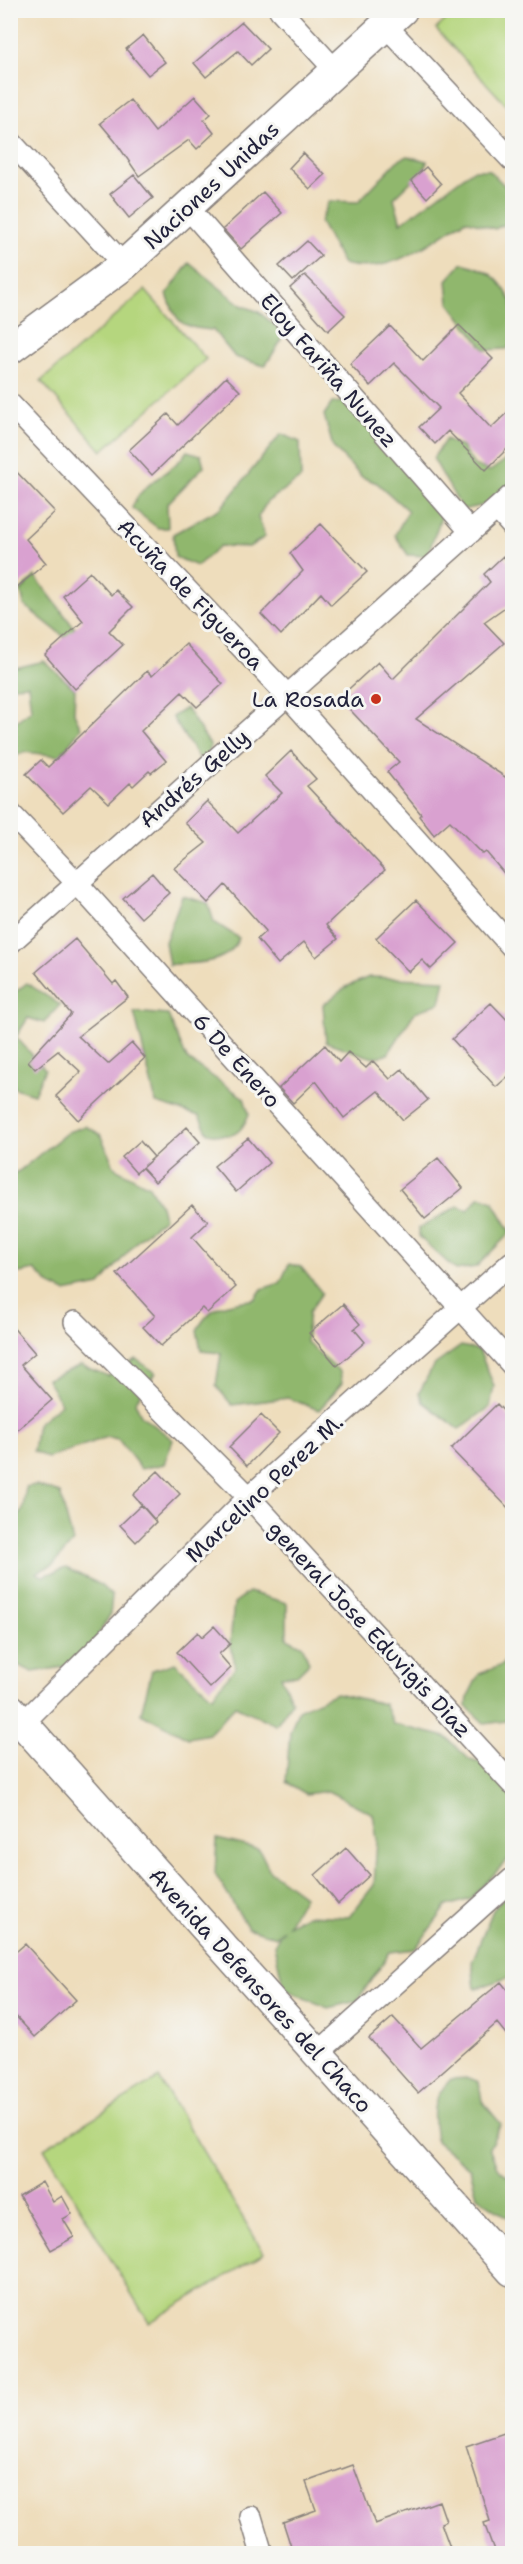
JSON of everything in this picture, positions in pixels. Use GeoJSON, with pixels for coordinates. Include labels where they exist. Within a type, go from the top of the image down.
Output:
{"type":"FeatureCollection","features":[{"type":"Feature","properties":{"kind":"main road","name":"Naciones Unidas"},"geometry":{"type":"LineString","coordinates":[[10,349],[124,265],[394,18]]}},
{"type":"Feature","properties":{"kind":"main road","name":"Avenida Defensores del Chaco"},"geometry":{"type":"LineString","coordinates":[[17,1716],[513,2271]]}},
{"type":"Feature","properties":{"kind":"street"},"geometry":{"type":"LineString","coordinates":[[280,10],[335,70]]}},
{"type":"Feature","properties":{"kind":"street"},"geometry":{"type":"LineString","coordinates":[[394,18],[513,160]]}},
{"type":"Feature","properties":{"kind":"street"},"geometry":{"type":"LineString","coordinates":[[10,141],[124,265]]}},
{"type":"Feature","properties":{"kind":"street","name":"Eloy Fariña Nunez"},"geometry":{"type":"LineString","coordinates":[[188,208],[471,532]]}},
{"type":"Feature","properties":{"kind":"street","name":"Acuña de Figueroa"},"geometry":{"type":"LineString","coordinates":[[10,404],[287,695],[513,946]]}},
{"type":"Feature","properties":{"kind":"street"},"geometry":{"type":"LineString","coordinates":[[505,502],[513,526]]}},
{"type":"Feature","properties":{"kind":"street","name":"Andrés Gelly"},"geometry":{"type":"LineString","coordinates":[[10,943],[505,502]]}},
{"type":"Feature","properties":{"kind":"street","name":"6 De Enero"},"geometry":{"type":"LineString","coordinates":[[10,813],[76,882],[513,1365]]}},
{"type":"Feature","properties":{"kind":"street","name":"Marcelino Perez M."},"geometry":{"type":"LineString","coordinates":[[17,1716],[249,1497],[513,1262]]}},
{"type":"Feature","properties":{"kind":"street","name":"general Jose Eduvigis Diaz"},"geometry":{"type":"LineString","coordinates":[[75,1322],[249,1497],[513,1784]]}},
{"type":"Feature","properties":{"kind":"street"},"geometry":{"type":"LineString","coordinates":[[318,2054],[513,1879]]}},
{"type":"Feature","properties":{"kind":"street"},"geometry":{"type":"LineString","coordinates":[[251,2517],[262,2553]]}},
{"type":"Feature","properties":{"kind":"green space"},"geometry":{"type":"Polygon","coordinates":[[[455,11],[512,11],[512,111],[436,29],[455,11]]]}},
{"type":"Feature","properties":{"kind":"green space"},"geometry":{"type":"Polygon","coordinates":[[[407,156],[427,161],[426,167],[394,198],[401,223],[473,170],[489,170],[512,193],[512,221],[495,229],[466,220],[423,247],[393,262],[360,267],[343,264],[320,222],[329,201],[358,202],[397,161],[407,156]]]}},
{"type":"Feature","properties":{"kind":"green space"},"geometry":{"type":"Polygon","coordinates":[[[189,263],[241,305],[259,312],[280,330],[281,341],[265,366],[235,357],[213,330],[187,325],[178,318],[167,294],[189,263]]]}},
{"type":"Feature","properties":{"kind":"green space"},"geometry":{"type":"Polygon","coordinates":[[[462,263],[491,275],[512,299],[512,343],[507,349],[485,350],[449,303],[447,280],[462,263]]]}},
{"type":"Feature","properties":{"kind":"green space"},"geometry":{"type":"Polygon","coordinates":[[[145,290],[206,359],[102,451],[41,381],[145,290]]]}},
{"type":"Feature","properties":{"kind":"green space"},"geometry":{"type":"Polygon","coordinates":[[[360,400],[439,506],[441,518],[427,556],[408,555],[395,535],[408,511],[377,483],[362,477],[333,447],[324,415],[332,403],[360,400]]]}},
{"type":"Feature","properties":{"kind":"green space"},"geometry":{"type":"Polygon","coordinates":[[[281,434],[300,442],[301,478],[267,502],[258,517],[265,537],[249,547],[220,546],[197,566],[175,557],[173,534],[221,508],[281,434]]]}},
{"type":"Feature","properties":{"kind":"green space"},"geometry":{"type":"Polygon","coordinates":[[[446,439],[462,447],[474,465],[490,471],[507,459],[512,460],[512,474],[506,500],[462,509],[433,458],[446,439]]]}},
{"type":"Feature","properties":{"kind":"green space"},"geometry":{"type":"Polygon","coordinates":[[[187,451],[201,455],[204,466],[167,504],[168,528],[158,528],[132,508],[142,492],[174,466],[187,451]]]}},
{"type":"Feature","properties":{"kind":"green space"},"geometry":{"type":"Polygon","coordinates":[[[35,576],[76,630],[67,639],[24,605],[21,591],[35,576]]]}},
{"type":"Feature","properties":{"kind":"green space"},"geometry":{"type":"Polygon","coordinates":[[[44,661],[75,689],[74,713],[81,728],[60,756],[24,752],[11,758],[11,725],[31,710],[28,685],[11,686],[11,669],[44,661]]]}},
{"type":"Feature","properties":{"kind":"green space"},"geometry":{"type":"Polygon","coordinates":[[[186,708],[211,746],[207,756],[199,759],[172,717],[186,708]]]}},
{"type":"Feature","properties":{"kind":"green space"},"geometry":{"type":"Polygon","coordinates":[[[182,896],[208,903],[214,922],[239,938],[227,954],[199,963],[169,965],[165,942],[182,896]]]}},
{"type":"Feature","properties":{"kind":"green space"},"geometry":{"type":"Polygon","coordinates":[[[369,977],[445,980],[440,1003],[415,1012],[388,1054],[373,1058],[326,1042],[323,1005],[346,987],[369,977]]]}},
{"type":"Feature","properties":{"kind":"green space"},"geometry":{"type":"Polygon","coordinates":[[[27,983],[60,1005],[44,1023],[28,1018],[16,1037],[45,1069],[34,1094],[15,1088],[11,1082],[10,996],[27,983]]]}},
{"type":"Feature","properties":{"kind":"green space"},"geometry":{"type":"Polygon","coordinates":[[[134,1012],[168,1015],[187,1059],[244,1098],[249,1114],[246,1122],[238,1131],[229,1135],[208,1133],[199,1116],[156,1103],[134,1012]]]}},
{"type":"Feature","properties":{"kind":"green space"},"geometry":{"type":"Polygon","coordinates":[[[85,1126],[100,1134],[115,1168],[149,1186],[161,1206],[164,1218],[138,1240],[100,1285],[65,1292],[50,1285],[35,1270],[20,1273],[11,1269],[11,1174],[19,1171],[68,1132],[85,1126]]]}},
{"type":"Feature","properties":{"kind":"green space"},"geometry":{"type":"Polygon","coordinates":[[[480,1196],[493,1201],[511,1232],[476,1267],[456,1270],[419,1237],[419,1228],[458,1206],[468,1210],[480,1196]]]}},
{"type":"Feature","properties":{"kind":"green space"},"geometry":{"type":"Polygon","coordinates":[[[289,1264],[301,1267],[322,1293],[309,1312],[306,1342],[340,1372],[342,1383],[319,1410],[288,1398],[232,1405],[216,1386],[221,1353],[201,1351],[197,1330],[215,1309],[255,1299],[262,1289],[280,1283],[289,1264]]]}},
{"type":"Feature","properties":{"kind":"green space"},"geometry":{"type":"Polygon","coordinates":[[[461,1346],[479,1350],[494,1386],[490,1407],[459,1429],[423,1402],[419,1393],[433,1366],[461,1346]]]}},
{"type":"Feature","properties":{"kind":"green space"},"geometry":{"type":"Polygon","coordinates":[[[136,1359],[156,1373],[135,1402],[141,1415],[173,1440],[164,1464],[141,1469],[118,1439],[107,1437],[48,1458],[33,1451],[37,1424],[61,1404],[47,1379],[81,1365],[108,1376],[136,1359]]]}},
{"type":"Feature","properties":{"kind":"green space"},"geometry":{"type":"Polygon","coordinates":[[[36,1485],[60,1493],[73,1542],[54,1564],[36,1573],[43,1576],[66,1568],[99,1584],[112,1596],[110,1615],[89,1651],[70,1666],[33,1672],[11,1662],[11,1531],[23,1509],[26,1487],[36,1485]]]}},
{"type":"Feature","properties":{"kind":"green space"},"geometry":{"type":"Polygon","coordinates":[[[249,1592],[287,1603],[287,1638],[303,1646],[309,1663],[297,1675],[281,1676],[292,1702],[276,1725],[235,1706],[209,1734],[188,1738],[141,1713],[152,1670],[175,1663],[212,1696],[236,1667],[230,1644],[234,1603],[249,1592]]]}},
{"type":"Feature","properties":{"kind":"green space"},"geometry":{"type":"Polygon","coordinates":[[[512,1650],[512,1720],[485,1724],[467,1707],[468,1696],[479,1674],[502,1665],[512,1650]]]}},
{"type":"Feature","properties":{"kind":"green space"},"geometry":{"type":"Polygon","coordinates":[[[336,1693],[384,1704],[393,1724],[446,1737],[470,1760],[502,1769],[512,1785],[512,1855],[471,1899],[447,1906],[415,1949],[390,1952],[357,2001],[328,2008],[284,1989],[274,1945],[283,1929],[276,1937],[248,1928],[215,1874],[217,1839],[259,1849],[270,1871],[304,1896],[288,1925],[307,1915],[349,1917],[374,1885],[377,1840],[373,1814],[328,1791],[306,1794],[286,1782],[290,1732],[298,1710],[336,1693]]]}},
{"type":"Feature","properties":{"kind":"green space"},"geometry":{"type":"Polygon","coordinates":[[[512,1888],[512,1976],[475,1989],[472,1962],[493,1910],[512,1888]]]}},
{"type":"Feature","properties":{"kind":"green space"},"geometry":{"type":"Polygon","coordinates":[[[159,2078],[264,2253],[149,2323],[44,2148],[159,2078]]]}},
{"type":"Feature","properties":{"kind":"green space"},"geometry":{"type":"Polygon","coordinates":[[[469,2078],[479,2082],[482,2101],[501,2124],[489,2148],[497,2167],[512,2180],[512,2220],[477,2196],[470,2169],[436,2141],[433,2115],[439,2094],[451,2079],[469,2078]]]}},
{"type":"Feature","properties":{"kind":"building"},"geometry":{"type":"Polygon","coordinates":[[[242,22],[268,49],[251,65],[238,51],[206,77],[194,63],[242,22]]]}},
{"type":"Feature","properties":{"kind":"building"},"geometry":{"type":"Polygon","coordinates":[[[143,35],[165,62],[148,75],[126,49],[143,35]]]}},
{"type":"Feature","properties":{"kind":"building"},"geometry":{"type":"Polygon","coordinates":[[[195,96],[211,114],[204,120],[214,133],[197,149],[189,140],[139,176],[100,123],[130,100],[155,132],[195,96]]]}},
{"type":"Feature","properties":{"kind":"building"},"geometry":{"type":"Polygon","coordinates":[[[303,153],[325,175],[310,189],[289,168],[303,153]]]}},
{"type":"Feature","properties":{"kind":"building"},"geometry":{"type":"Polygon","coordinates":[[[426,167],[441,184],[427,198],[411,180],[426,167]]]}},
{"type":"Feature","properties":{"kind":"building"},"geometry":{"type":"Polygon","coordinates":[[[134,175],[153,198],[129,218],[110,194],[134,175]]]}},
{"type":"Feature","properties":{"kind":"building"},"geometry":{"type":"Polygon","coordinates":[[[263,192],[282,213],[241,249],[223,229],[263,192]]]}},
{"type":"Feature","properties":{"kind":"building"},"geometry":{"type":"Polygon","coordinates":[[[307,241],[321,256],[293,281],[279,266],[307,241]]]}},
{"type":"Feature","properties":{"kind":"building"},"geometry":{"type":"Polygon","coordinates":[[[305,275],[345,315],[328,331],[290,288],[305,275]]]}},
{"type":"Feature","properties":{"kind":"building"},"geometry":{"type":"Polygon","coordinates":[[[459,325],[493,359],[458,393],[491,428],[513,407],[513,443],[486,470],[448,431],[435,444],[419,427],[439,408],[394,363],[370,386],[350,364],[390,326],[423,361],[459,325]]]}},
{"type":"Feature","properties":{"kind":"building"},"geometry":{"type":"Polygon","coordinates":[[[226,377],[240,391],[152,475],[129,450],[168,414],[178,425],[226,377]]]}},
{"type":"Feature","properties":{"kind":"building"},"geometry":{"type":"Polygon","coordinates":[[[10,465],[55,512],[26,539],[46,563],[10,593],[10,465]]]}},
{"type":"Feature","properties":{"kind":"building"},"geometry":{"type":"Polygon","coordinates":[[[321,524],[367,572],[331,605],[321,593],[281,635],[261,614],[303,571],[290,553],[321,524]]]}},
{"type":"Feature","properties":{"kind":"building"},"geometry":{"type":"Polygon","coordinates":[[[503,556],[509,563],[513,560],[513,605],[511,603],[484,622],[504,643],[416,719],[513,782],[513,884],[486,852],[483,854],[450,821],[434,835],[419,816],[421,814],[387,772],[399,762],[339,698],[378,662],[393,679],[490,582],[484,574],[503,556]]]}},
{"type":"Feature","properties":{"kind":"building"},"geometry":{"type":"Polygon","coordinates":[[[90,572],[111,595],[116,590],[133,607],[109,631],[123,645],[75,689],[45,655],[83,621],[63,596],[90,572]]]}},
{"type":"Feature","properties":{"kind":"building"},"geometry":{"type":"Polygon","coordinates":[[[186,644],[223,684],[197,707],[182,692],[141,731],[166,761],[151,773],[149,771],[133,786],[130,783],[109,803],[91,786],[63,812],[26,774],[41,760],[48,767],[147,671],[152,676],[186,644]]]}},
{"type":"Feature","properties":{"kind":"building"},"geometry":{"type":"Polygon","coordinates":[[[291,751],[316,779],[307,786],[385,870],[326,925],[338,939],[316,957],[304,942],[278,964],[257,939],[266,931],[225,885],[208,903],[174,868],[206,843],[185,823],[207,801],[238,833],[282,793],[265,776],[291,751]]]}},
{"type":"Feature","properties":{"kind":"building"},"geometry":{"type":"Polygon","coordinates":[[[152,873],[169,893],[141,918],[123,898],[152,873]]]}},
{"type":"Feature","properties":{"kind":"building"},"geometry":{"type":"Polygon","coordinates":[[[416,900],[458,943],[431,969],[422,960],[409,972],[376,938],[416,900]]]}},
{"type":"Feature","properties":{"kind":"building"},"geometry":{"type":"Polygon","coordinates":[[[75,939],[113,984],[116,981],[128,997],[78,1036],[108,1064],[132,1043],[145,1058],[78,1120],[56,1096],[81,1072],[58,1051],[35,1069],[28,1061],[71,1014],[36,972],[75,939]]]}},
{"type":"Feature","properties":{"kind":"building"},"geometry":{"type":"Polygon","coordinates":[[[491,1003],[513,1026],[513,1072],[496,1087],[452,1039],[491,1003]]]}},
{"type":"Feature","properties":{"kind":"building"},"geometry":{"type":"Polygon","coordinates":[[[325,1045],[339,1062],[348,1052],[366,1068],[373,1061],[390,1079],[402,1069],[428,1100],[403,1120],[378,1091],[344,1118],[316,1081],[293,1103],[279,1088],[325,1045]]]}},
{"type":"Feature","properties":{"kind":"building"},"geometry":{"type":"Polygon","coordinates":[[[187,1127],[200,1142],[155,1182],[142,1168],[187,1127]]]}},
{"type":"Feature","properties":{"kind":"building"},"geometry":{"type":"Polygon","coordinates":[[[248,1138],[269,1163],[236,1192],[214,1166],[248,1138]]]}},
{"type":"Feature","properties":{"kind":"building"},"geometry":{"type":"Polygon","coordinates":[[[140,1141],[154,1157],[136,1173],[122,1157],[140,1141]]]}},
{"type":"Feature","properties":{"kind":"building"},"geometry":{"type":"Polygon","coordinates":[[[438,1158],[463,1188],[425,1219],[400,1189],[438,1158]]]}},
{"type":"Feature","properties":{"kind":"building"},"geometry":{"type":"Polygon","coordinates":[[[192,1205],[208,1222],[192,1237],[236,1287],[207,1313],[202,1308],[161,1346],[143,1327],[155,1316],[117,1274],[192,1205]]]}},
{"type":"Feature","properties":{"kind":"building"},"geometry":{"type":"Polygon","coordinates":[[[343,1304],[360,1324],[354,1329],[365,1342],[337,1366],[309,1333],[343,1304]]]}},
{"type":"Feature","properties":{"kind":"building"},"geometry":{"type":"Polygon","coordinates":[[[10,1324],[35,1353],[21,1365],[52,1400],[10,1436],[10,1324]]]}},
{"type":"Feature","properties":{"kind":"building"},"geometry":{"type":"Polygon","coordinates":[[[497,1404],[513,1421],[513,1513],[451,1449],[497,1404]]]}},
{"type":"Feature","properties":{"kind":"building"},"geometry":{"type":"Polygon","coordinates":[[[261,1415],[279,1433],[247,1466],[229,1447],[261,1415]]]}},
{"type":"Feature","properties":{"kind":"building"},"geometry":{"type":"Polygon","coordinates":[[[158,1471],[180,1494],[154,1519],[133,1495],[158,1471]]]}},
{"type":"Feature","properties":{"kind":"building"},"geometry":{"type":"Polygon","coordinates":[[[141,1505],[156,1522],[136,1542],[120,1525],[141,1505]]]}},
{"type":"Feature","properties":{"kind":"building"},"geometry":{"type":"Polygon","coordinates":[[[214,1626],[230,1644],[219,1654],[231,1668],[210,1688],[177,1652],[198,1632],[202,1637],[214,1626]]]}},
{"type":"Feature","properties":{"kind":"building"},"geometry":{"type":"Polygon","coordinates":[[[346,1848],[370,1875],[338,1904],[315,1875],[346,1848]]]}},
{"type":"Feature","properties":{"kind":"building"},"geometry":{"type":"Polygon","coordinates":[[[25,1944],[76,2000],[35,2037],[10,2010],[10,1957],[25,1944]]]}},
{"type":"Feature","properties":{"kind":"building"},"geometry":{"type":"Polygon","coordinates":[[[501,1982],[513,1997],[513,2043],[497,2023],[418,2093],[369,2038],[393,2017],[421,2048],[501,1982]]]}},
{"type":"Feature","properties":{"kind":"building"},"geometry":{"type":"Polygon","coordinates":[[[42,2182],[53,2202],[62,2196],[72,2214],[63,2219],[74,2237],[51,2250],[19,2196],[42,2182]]]}},
{"type":"Feature","properties":{"kind":"building"},"geometry":{"type":"Polygon","coordinates":[[[513,2430],[513,2553],[495,2553],[484,2523],[490,2521],[466,2446],[513,2430]]]}},
{"type":"Feature","properties":{"kind":"building"},"geometry":{"type":"Polygon","coordinates":[[[353,2465],[375,2524],[439,2501],[446,2521],[441,2523],[452,2553],[293,2553],[283,2522],[316,2510],[306,2482],[353,2465]]]}},
{"type":"Feature","properties":{"kind":"place","name":"La Rosada"},"geometry":{"type":"Point","coordinates":[376,699]}}]}
